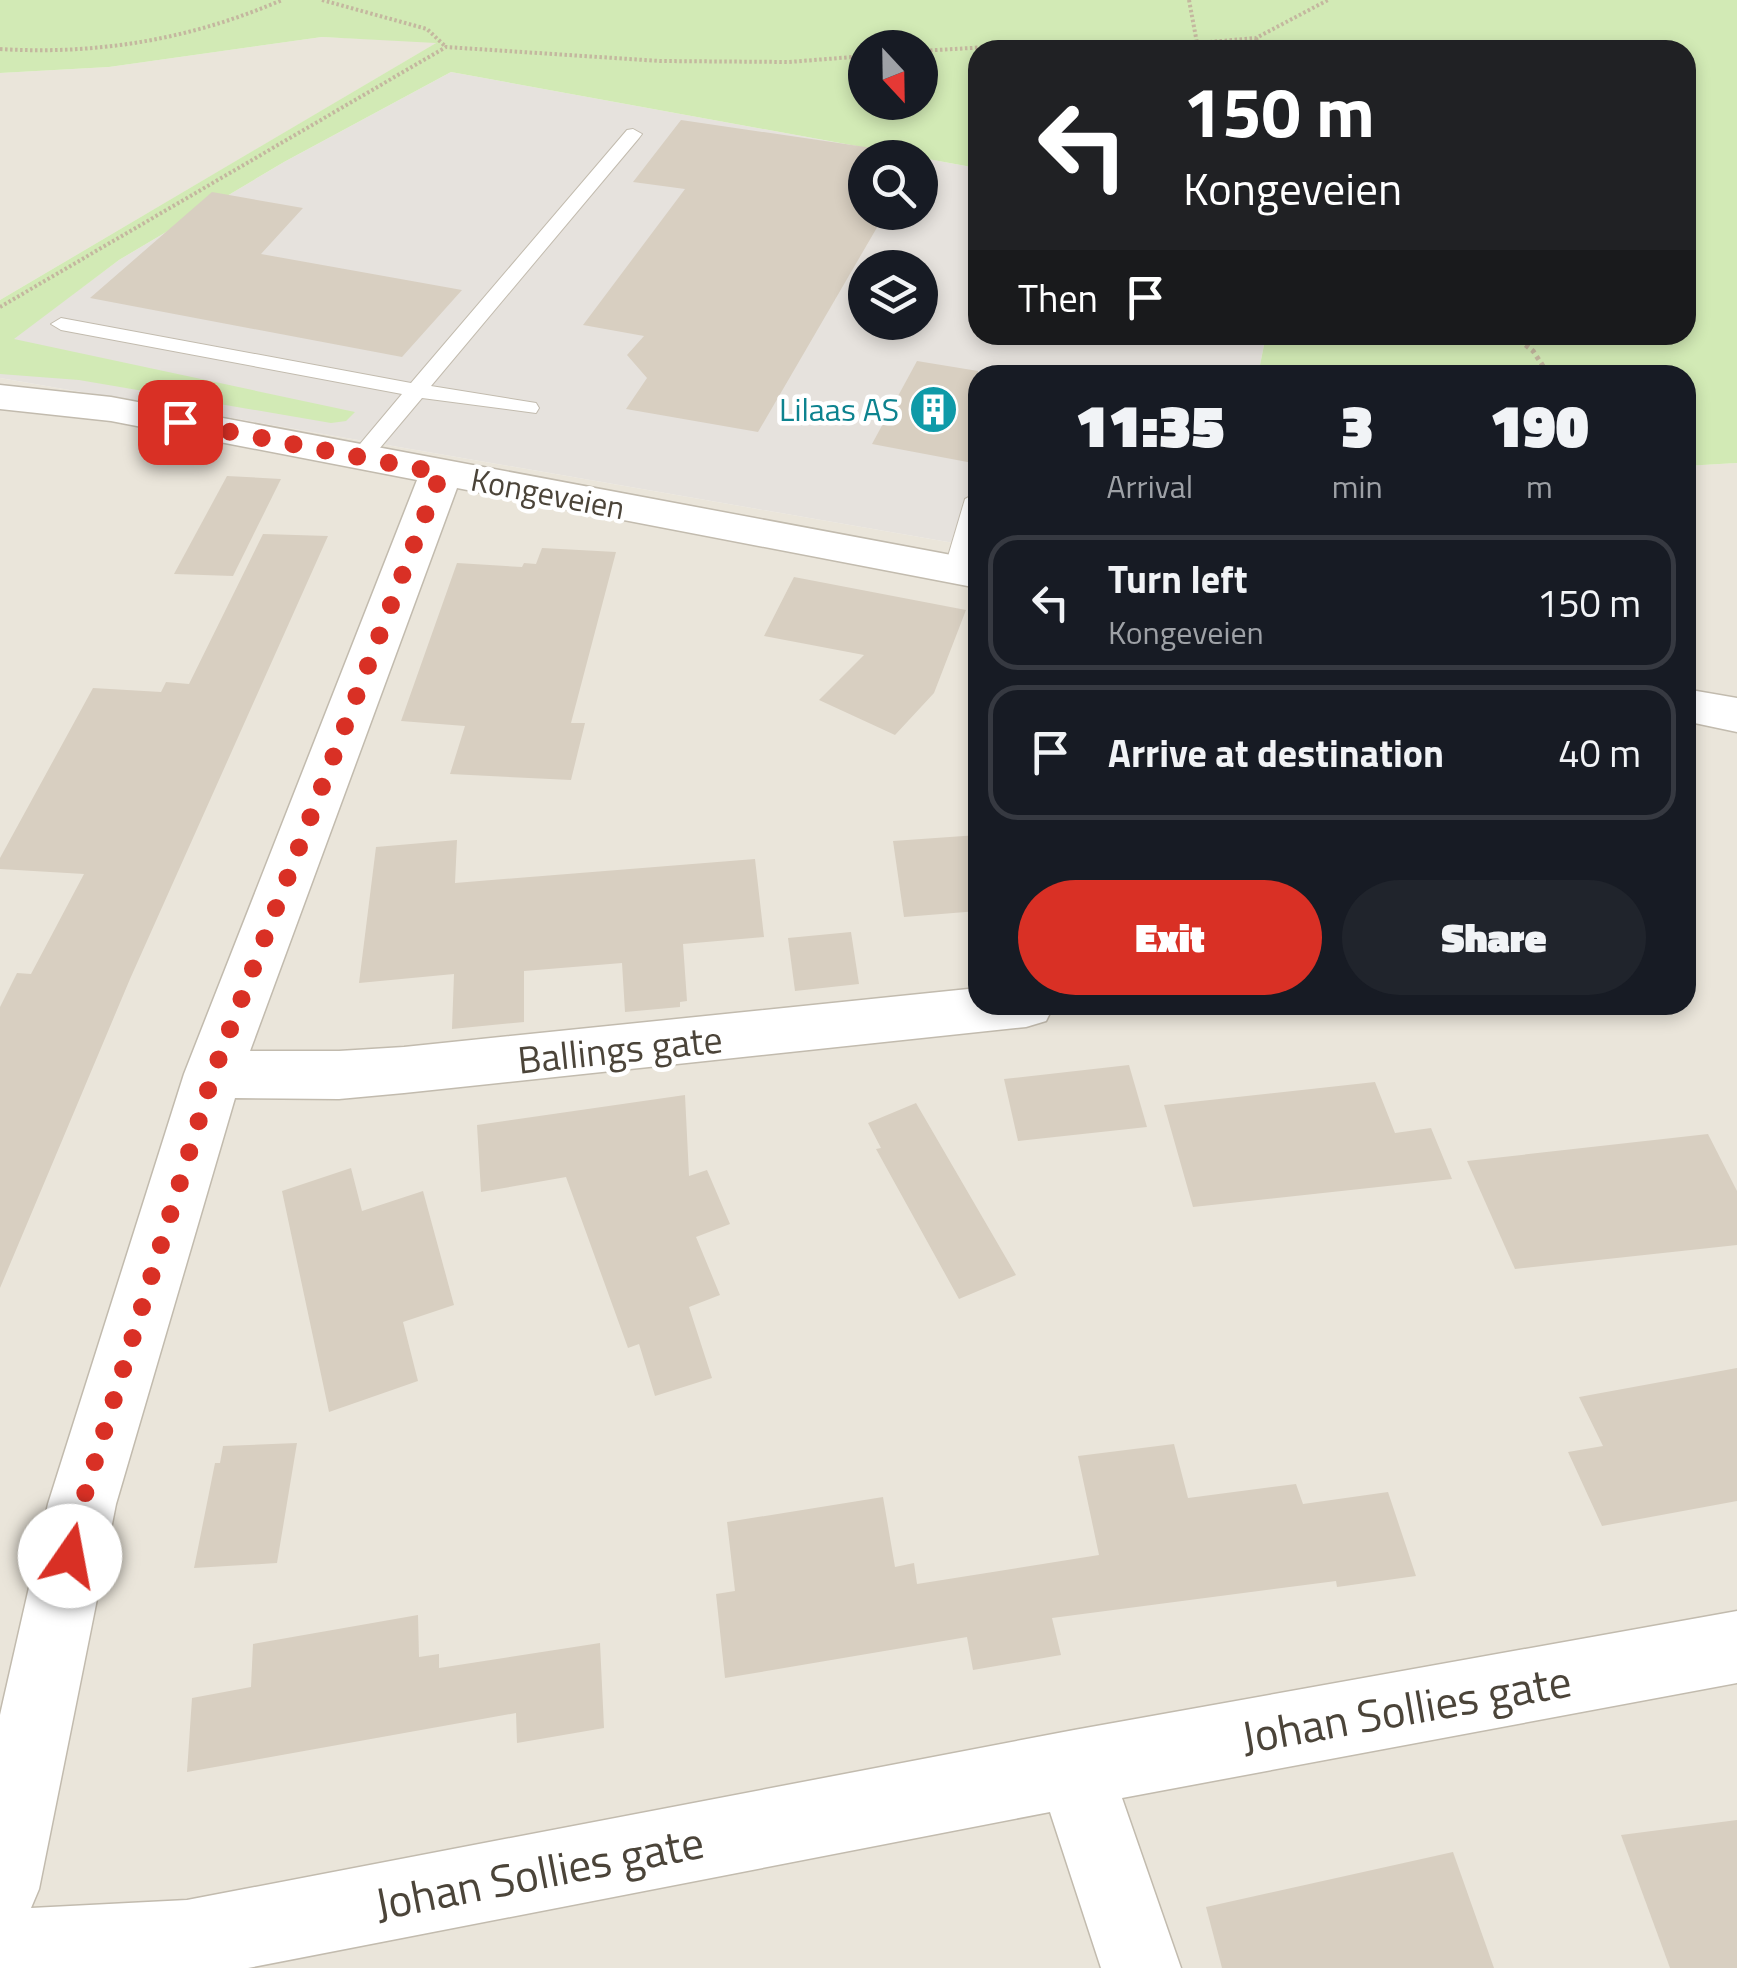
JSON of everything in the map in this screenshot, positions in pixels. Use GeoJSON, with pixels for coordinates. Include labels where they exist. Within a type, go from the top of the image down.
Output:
{"type":"FeatureCollection","features":[{"type":"Feature","properties":{"kind":"street","name":"Kongeveien"},"geometry":{"type":"LineString","coordinates":[[0,398],[111,409],[967,572]]}},
{"type":"Feature","properties":{"kind":"street"},"geometry":{"type":"LineString","coordinates":[[0,1889],[82,1504],[213,1074],[441,473]]}},
{"type":"Feature","properties":{"kind":"street"},"geometry":{"type":"LineString","coordinates":[[1696,707],[1737,714]]}},
{"type":"Feature","properties":{"kind":"street","name":"Ballings gate"},"geometry":{"type":"LineString","coordinates":[[213,1074],[340,1075],[968,1011]]}},
{"type":"Feature","properties":{"kind":"street","name":"Johan Sollies gate"},"geometry":{"type":"LineString","coordinates":[[0,1950],[187,1940],[1074,1768],[1737,1647]]}},
{"type":"Feature","properties":{"kind":"street"},"geometry":{"type":"LineString","coordinates":[[1074,1768],[1142,1968]]}},
{"type":"Feature","properties":{"kind":"lane"},"geometry":{"type":"LineString","coordinates":[[361,456],[412,390],[633,134]]}},
{"type":"Feature","properties":{"kind":"lane"},"geometry":{"type":"LineString","coordinates":[[61,324],[528,408]]}},
{"type":"Feature","properties":{"kind":"path"},"geometry":{"type":"LineString","coordinates":[[0,49],[54,51],[134,43],[212,25],[282,0]]}},
{"type":"Feature","properties":{"kind":"path"},"geometry":{"type":"LineString","coordinates":[[322,0],[427,29],[446,47]]}},
{"type":"Feature","properties":{"kind":"path"},"geometry":{"type":"LineString","coordinates":[[1188,0],[1195,40]]}},
{"type":"Feature","properties":{"kind":"path"},"geometry":{"type":"LineString","coordinates":[[1232,40],[1256,38],[1328,0]]}},
{"type":"Feature","properties":{"kind":"path"},"geometry":{"type":"LineString","coordinates":[[0,307],[446,47],[660,61],[789,62],[848,57]]}},
{"type":"Feature","properties":{"kind":"path"},"geometry":{"type":"LineString","coordinates":[[938,50],[968,48]]}},
{"type":"Feature","properties":{"kind":"path"},"geometry":{"type":"LineString","coordinates":[[1526,345],[1543,365]]}},
{"type":"Feature","properties":{"kind":"shaded area"},"geometry":{"type":"Polygon","coordinates":[[[322,37],[438,42],[0,300],[0,73],[109,67],[322,37]]]}},
{"type":"Feature","properties":{"kind":"shaded area"},"geometry":{"type":"Polygon","coordinates":[[[451,72],[848,144],[848,230],[938,230],[938,161],[968,166],[968,345],[1264,345],[1260,365],[968,365],[968,545],[0,378],[0,348],[119,260],[284,162],[451,72]]]}},
{"type":"Feature","properties":{"kind":"shaded area"},"geometry":{"type":"Polygon","coordinates":[[[0,378],[968,545],[968,1015],[1696,1015],[1696,465],[1737,463],[1737,1968],[0,1968],[0,378]]]}},
{"type":"Feature","properties":{"kind":"green space"},"geometry":{"type":"Polygon","coordinates":[[[0,0],[1737,0],[1737,463],[1696,465],[1696,365],[1260,365],[1264,345],[1696,345],[1696,40],[968,40],[968,166],[938,161],[938,140],[848,140],[848,144],[451,72],[284,162],[119,260],[14,339],[355,412],[346,421],[331,423],[79,380],[0,374],[0,300],[436,43],[322,37],[109,67],[0,73],[0,0]]]}},
{"type":"Feature","properties":{"kind":"building"},"geometry":{"type":"Polygon","coordinates":[[[681,120],[848,144],[848,230],[876,230],[864,250],[848,250],[848,277],[758,432],[626,409],[647,378],[627,355],[644,336],[583,325],[685,189],[633,182],[681,120]]]}},
{"type":"Feature","properties":{"kind":"building"},"geometry":{"type":"Polygon","coordinates":[[[212,192],[303,208],[261,254],[462,290],[402,357],[90,298],[212,192]]]}},
{"type":"Feature","properties":{"kind":"building","name":"Lilaas AS"},"geometry":{"type":"Polygon","coordinates":[[[917,361],[968,369],[968,462],[872,444],[917,361]]]}},
{"type":"Feature","properties":{"kind":"building"},"geometry":{"type":"Polygon","coordinates":[[[227,476],[281,479],[233,576],[174,574],[227,476]]]}},
{"type":"Feature","properties":{"kind":"building"},"geometry":{"type":"Polygon","coordinates":[[[263,534],[328,536],[130,979],[0,1288],[0,1007],[17,973],[31,974],[84,874],[0,869],[0,858],[93,688],[161,692],[166,682],[189,684],[263,534]]]}},
{"type":"Feature","properties":{"kind":"building"},"geometry":{"type":"Polygon","coordinates":[[[542,548],[616,552],[571,723],[585,723],[571,780],[450,774],[465,726],[401,721],[457,563],[522,567],[524,563],[536,564],[542,548]]]}},
{"type":"Feature","properties":{"kind":"building"},"geometry":{"type":"Polygon","coordinates":[[[794,577],[966,610],[934,693],[895,735],[819,700],[864,655],[764,636],[794,577]]]}},
{"type":"Feature","properties":{"kind":"building"},"geometry":{"type":"Polygon","coordinates":[[[968,836],[968,912],[904,917],[893,841],[968,836]]]}},
{"type":"Feature","properties":{"kind":"building"},"geometry":{"type":"Polygon","coordinates":[[[457,840],[455,883],[755,859],[764,937],[683,944],[687,1001],[680,1002],[680,1007],[625,1012],[622,963],[524,971],[524,1022],[452,1029],[454,974],[359,983],[376,847],[457,840]]]}},
{"type":"Feature","properties":{"kind":"building"},"geometry":{"type":"Polygon","coordinates":[[[851,932],[859,984],[795,991],[788,938],[851,932]]]}},
{"type":"Feature","properties":{"kind":"building"},"geometry":{"type":"Polygon","coordinates":[[[1129,1065],[1147,1127],[1018,1141],[1004,1079],[1129,1065]]]}},
{"type":"Feature","properties":{"kind":"building"},"geometry":{"type":"Polygon","coordinates":[[[1375,1082],[1395,1133],[1431,1128],[1452,1179],[1193,1207],[1164,1105],[1375,1082]]]}},
{"type":"Feature","properties":{"kind":"building"},"geometry":{"type":"Polygon","coordinates":[[[685,1095],[689,1176],[707,1170],[730,1224],[696,1237],[720,1295],[689,1307],[712,1378],[655,1396],[639,1344],[628,1348],[566,1177],[481,1192],[477,1125],[685,1095]]]}},
{"type":"Feature","properties":{"kind":"building"},"geometry":{"type":"Polygon","coordinates":[[[916,1103],[1016,1275],[959,1299],[876,1149],[881,1148],[868,1123],[916,1103]]]}},
{"type":"Feature","properties":{"kind":"building"},"geometry":{"type":"Polygon","coordinates":[[[1708,1134],[1737,1191],[1737,1245],[1515,1269],[1467,1161],[1708,1134]]]}},
{"type":"Feature","properties":{"kind":"building"},"geometry":{"type":"Polygon","coordinates":[[[351,1168],[362,1211],[423,1191],[454,1305],[403,1322],[418,1381],[329,1412],[282,1191],[351,1168]]]}},
{"type":"Feature","properties":{"kind":"building"},"geometry":{"type":"Polygon","coordinates":[[[1737,1368],[1737,1501],[1602,1526],[1568,1452],[1603,1446],[1579,1397],[1737,1368]]]}},
{"type":"Feature","properties":{"kind":"building"},"geometry":{"type":"Polygon","coordinates":[[[297,1443],[277,1563],[194,1568],[215,1463],[220,1463],[223,1446],[297,1443]]]}},
{"type":"Feature","properties":{"kind":"building"},"geometry":{"type":"Polygon","coordinates":[[[1174,1444],[1188,1498],[1296,1484],[1303,1504],[1388,1492],[1416,1576],[1337,1587],[1336,1581],[1052,1618],[1061,1655],[973,1670],[967,1637],[725,1678],[716,1594],[735,1591],[727,1522],[883,1497],[895,1567],[914,1563],[917,1584],[1099,1555],[1078,1456],[1174,1444]]]}},
{"type":"Feature","properties":{"kind":"building"},"geometry":{"type":"Polygon","coordinates":[[[418,1615],[419,1657],[439,1654],[439,1668],[600,1643],[604,1728],[517,1743],[516,1713],[187,1772],[192,1698],[251,1687],[253,1644],[418,1615]]]}},
{"type":"Feature","properties":{"kind":"building"},"geometry":{"type":"Polygon","coordinates":[[[1737,1820],[1737,1968],[1670,1968],[1621,1835],[1737,1820]]]}},
{"type":"Feature","properties":{"kind":"building"},"geometry":{"type":"Polygon","coordinates":[[[1453,1852],[1494,1968],[1222,1968],[1206,1907],[1453,1852]]]}},
{"type":"Feature","properties":{"kind":"place","name":"Lilaas AS"},"geometry":{"type":"Point","coordinates":[934,409]}},
{"type":"Feature","properties":{"kind":"route"},"geometry":{"type":"LineString","coordinates":[[70,1556],[82,1504],[213,1074],[441,473],[180,422]]}}]}
